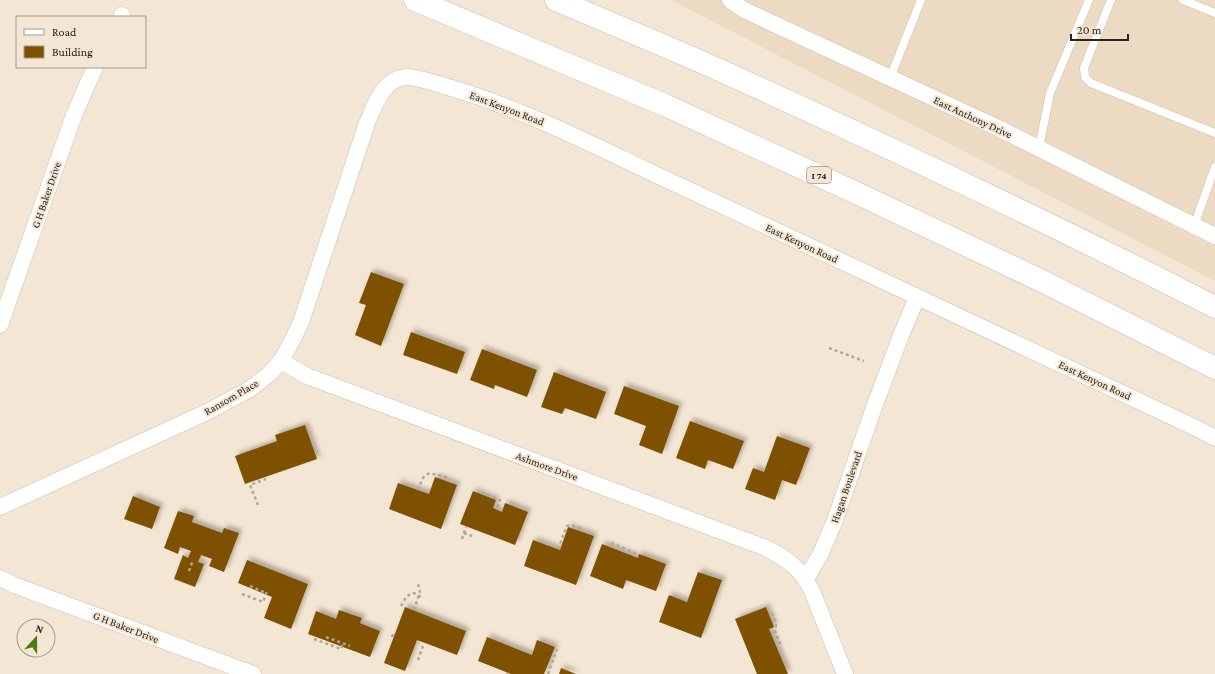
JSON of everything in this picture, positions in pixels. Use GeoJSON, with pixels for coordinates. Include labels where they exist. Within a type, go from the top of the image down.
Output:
{"type":"FeatureCollection","features":[{"type":"Feature","properties":{"kind":"highway","name":"I 74"},"geometry":{"type":"LineString","coordinates":[[415,0],[667,106],[863,196],[1044,282],[1215,368]]}},
{"type":"Feature","properties":{"kind":"highway"},"geometry":{"type":"LineString","coordinates":[[556,0],[736,78],[949,176],[1215,307]]}},
{"type":"Feature","properties":{"kind":"street","name":"East Anthony Drive"},"geometry":{"type":"LineString","coordinates":[[730,0],[744,10],[996,127],[1215,236]]}},
{"type":"Feature","properties":{"kind":"street","name":"G H Baker Drive"},"geometry":{"type":"LineString","coordinates":[[0,325],[74,115],[95,68]]}},
{"type":"Feature","properties":{"kind":"street","name":"East Kenyon Road"},"geometry":{"type":"LineString","coordinates":[[382,90],[394,81],[407,77],[425,80],[472,94],[531,117],[917,296],[1215,438]]}},
{"type":"Feature","properties":{"kind":"street","name":"Ransom Place"},"geometry":{"type":"LineString","coordinates":[[0,507],[207,412],[250,389],[269,374],[281,361],[301,322],[367,123],[376,100],[382,90]]}},
{"type":"Feature","properties":{"kind":"street","name":"Hagan Boulevard"},"geometry":{"type":"LineString","coordinates":[[806,579],[821,552],[834,520],[873,410],[917,296]]}},
{"type":"Feature","properties":{"kind":"street","name":"Ashmore Drive"},"geometry":{"type":"LineString","coordinates":[[281,361],[307,376],[766,548],[783,557],[802,573],[806,579]]}},
{"type":"Feature","properties":{"kind":"street","name":"G H Baker Drive"},"geometry":{"type":"LineString","coordinates":[[0,578],[14,585],[253,674]]}},
{"type":"Feature","properties":{"kind":"street"},"geometry":{"type":"LineString","coordinates":[[806,579],[845,674]]}},
{"type":"Feature","properties":{"kind":"lane"},"geometry":{"type":"LineString","coordinates":[[890,78],[921,0]]}},
{"type":"Feature","properties":{"kind":"lane"},"geometry":{"type":"LineString","coordinates":[[1038,148],[1050,93],[1089,0]]}},
{"type":"Feature","properties":{"kind":"lane"},"geometry":{"type":"LineString","coordinates":[[1111,0],[1084,68],[1085,77],[1091,83],[1215,133]]}},
{"type":"Feature","properties":{"kind":"lane"},"geometry":{"type":"LineString","coordinates":[[1183,0],[1215,13]]}},
{"type":"Feature","properties":{"kind":"lane"},"geometry":{"type":"LineString","coordinates":[[1194,226],[1215,167]]}},
{"type":"Feature","properties":{"kind":"path"},"geometry":{"type":"LineString","coordinates":[[829,348],[864,361]]}},
{"type":"Feature","properties":{"kind":"path"},"geometry":{"type":"LineString","coordinates":[[418,490],[421,479],[425,475],[432,474],[447,477]]}},
{"type":"Feature","properties":{"kind":"path"},"geometry":{"type":"LineString","coordinates":[[258,505],[250,485],[266,479]]}},
{"type":"Feature","properties":{"kind":"path"},"geometry":{"type":"LineString","coordinates":[[482,493],[500,500],[498,506],[502,507]]}},
{"type":"Feature","properties":{"kind":"path"},"geometry":{"type":"LineString","coordinates":[[558,549],[567,526],[571,525],[583,530]]}},
{"type":"Feature","properties":{"kind":"path"},"geometry":{"type":"LineString","coordinates":[[462,539],[466,527]]}},
{"type":"Feature","properties":{"kind":"path"},"geometry":{"type":"LineString","coordinates":[[464,533],[472,536]]}},
{"type":"Feature","properties":{"kind":"path"},"geometry":{"type":"LineString","coordinates":[[611,543],[635,553],[636,554],[634,557]]}},
{"type":"Feature","properties":{"kind":"path"},"geometry":{"type":"LineString","coordinates":[[189,571],[193,560]]}},
{"type":"Feature","properties":{"kind":"path"},"geometry":{"type":"LineString","coordinates":[[414,610],[420,597],[420,589],[418,584]]}},
{"type":"Feature","properties":{"kind":"path"},"geometry":{"type":"LineString","coordinates":[[242,594],[263,602],[267,592],[250,586]]}},
{"type":"Feature","properties":{"kind":"path"},"geometry":{"type":"LineString","coordinates":[[401,606],[406,597],[410,594],[420,597]]}},
{"type":"Feature","properties":{"kind":"path"},"geometry":{"type":"LineString","coordinates":[[772,613],[776,625],[775,632],[780,643],[777,647]]}},
{"type":"Feature","properties":{"kind":"path"},"geometry":{"type":"LineString","coordinates":[[326,637],[350,646]]}},
{"type":"Feature","properties":{"kind":"path"},"geometry":{"type":"LineString","coordinates":[[314,639],[341,649],[345,643]]}},
{"type":"Feature","properties":{"kind":"path"},"geometry":{"type":"LineString","coordinates":[[418,660],[423,646]]}},
{"type":"Feature","properties":{"kind":"path"},"geometry":{"type":"LineString","coordinates":[[548,674],[554,653],[557,649]]}},
{"type":"Feature","properties":{"kind":"shaded area"},"geometry":{"type":"Polygon","coordinates":[[[671,0],[1215,0],[1215,281],[671,0]]]}},
{"type":"Feature","properties":{"kind":"building"},"geometry":{"type":"Polygon","coordinates":[[[371,272],[404,284],[381,346],[355,335],[366,305],[359,303],[371,272]]]}},
{"type":"Feature","properties":{"kind":"building"},"geometry":{"type":"Polygon","coordinates":[[[411,332],[465,352],[457,374],[403,355],[411,332]]]}},
{"type":"Feature","properties":{"kind":"building"},"geometry":{"type":"Polygon","coordinates":[[[482,349],[537,370],[527,397],[495,385],[494,389],[470,380],[482,349]]]}},
{"type":"Feature","properties":{"kind":"building"},"geometry":{"type":"Polygon","coordinates":[[[554,372],[606,392],[596,419],[565,408],[562,414],[541,407],[554,372]]]}},
{"type":"Feature","properties":{"kind":"building"},"geometry":{"type":"Polygon","coordinates":[[[624,386],[679,406],[662,454],[639,445],[646,426],[614,414],[624,386]]]}},
{"type":"Feature","properties":{"kind":"building"},"geometry":{"type":"Polygon","coordinates":[[[690,421],[744,441],[733,469],[708,460],[705,469],[676,458],[690,421]]]}},
{"type":"Feature","properties":{"kind":"building"},"geometry":{"type":"Polygon","coordinates":[[[305,425],[317,459],[245,484],[235,456],[277,441],[275,435],[305,425]]]}},
{"type":"Feature","properties":{"kind":"building"},"geometry":{"type":"Polygon","coordinates":[[[777,436],[810,448],[796,485],[782,480],[775,500],[745,489],[753,468],[764,472],[777,436]]]}},
{"type":"Feature","properties":{"kind":"building"},"geometry":{"type":"Polygon","coordinates":[[[435,477],[457,485],[441,529],[389,509],[398,483],[429,494],[435,477]]]}},
{"type":"Feature","properties":{"kind":"building"},"geometry":{"type":"Polygon","coordinates":[[[473,491],[496,500],[493,508],[502,512],[505,503],[528,512],[515,545],[460,524],[473,491]]]}},
{"type":"Feature","properties":{"kind":"building"},"geometry":{"type":"Polygon","coordinates":[[[133,496],[160,507],[152,529],[124,519],[133,496]]]}},
{"type":"Feature","properties":{"kind":"building"},"geometry":{"type":"Polygon","coordinates":[[[178,511],[194,516],[192,522],[222,533],[224,528],[239,533],[224,572],[209,566],[212,559],[201,555],[198,562],[204,564],[195,587],[174,579],[183,555],[188,558],[191,551],[180,547],[178,554],[164,548],[178,511]]]}},
{"type":"Feature","properties":{"kind":"building"},"geometry":{"type":"Polygon","coordinates":[[[568,527],[594,536],[576,585],[524,566],[533,540],[560,550],[568,527]]]}},
{"type":"Feature","properties":{"kind":"building"},"geometry":{"type":"Polygon","coordinates":[[[602,544],[638,558],[639,554],[666,564],[656,591],[626,580],[623,589],[590,576],[602,544]]]}},
{"type":"Feature","properties":{"kind":"building"},"geometry":{"type":"Polygon","coordinates":[[[247,560],[308,584],[291,629],[264,618],[272,597],[238,583],[247,560]]]}},
{"type":"Feature","properties":{"kind":"building"},"geometry":{"type":"Polygon","coordinates":[[[698,572],[722,580],[701,638],[659,622],[669,595],[687,602],[698,572]]]}},
{"type":"Feature","properties":{"kind":"building"},"geometry":{"type":"Polygon","coordinates":[[[405,607],[466,631],[457,655],[417,640],[405,671],[384,663],[405,607]]]}},
{"type":"Feature","properties":{"kind":"building"},"geometry":{"type":"Polygon","coordinates":[[[766,607],[774,627],[769,629],[788,674],[757,674],[735,619],[766,607]]]}},
{"type":"Feature","properties":{"kind":"building"},"geometry":{"type":"Polygon","coordinates":[[[339,610],[362,618],[360,623],[380,631],[370,657],[308,634],[316,611],[336,619],[339,610]]]}},
{"type":"Feature","properties":{"kind":"building"},"geometry":{"type":"Polygon","coordinates":[[[487,637],[532,655],[537,640],[555,647],[544,674],[511,674],[478,661],[487,637]]]}},
{"type":"Feature","properties":{"kind":"building"},"geometry":{"type":"Polygon","coordinates":[[[561,668],[576,674],[559,674],[561,668]]]}}]}
